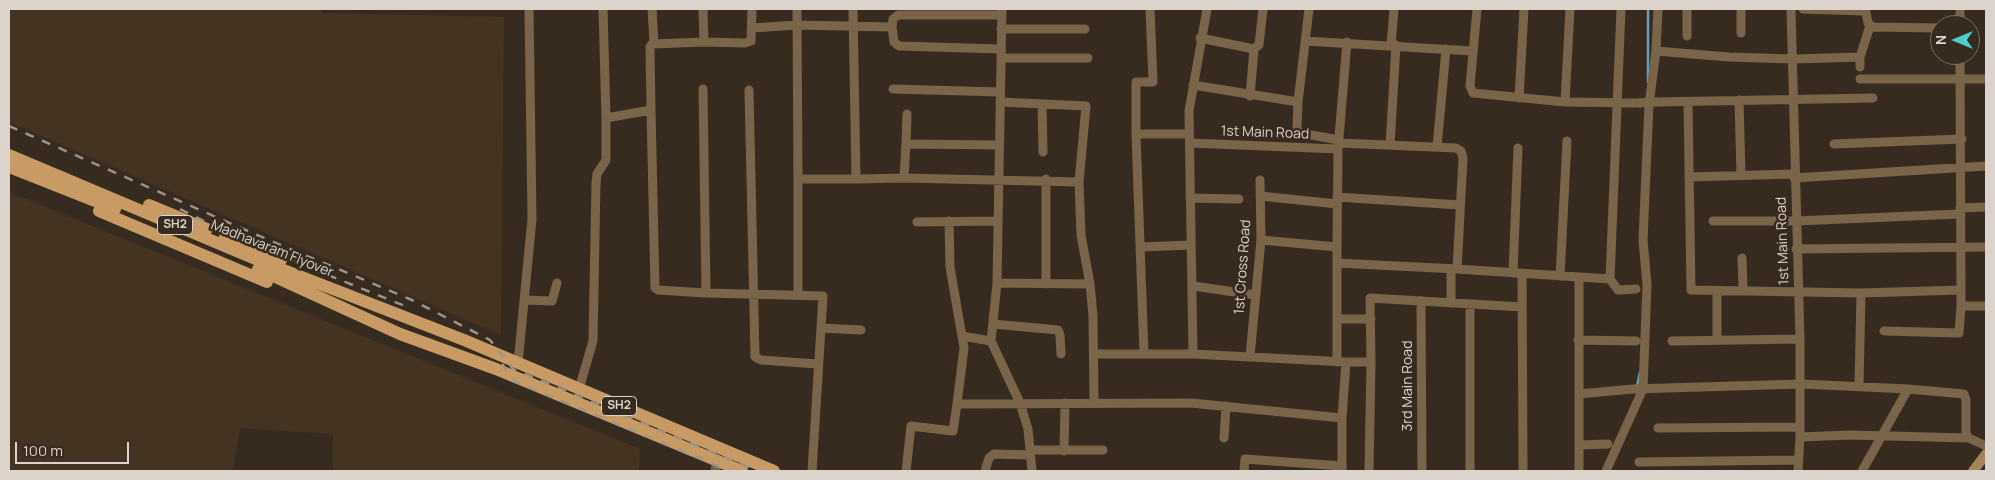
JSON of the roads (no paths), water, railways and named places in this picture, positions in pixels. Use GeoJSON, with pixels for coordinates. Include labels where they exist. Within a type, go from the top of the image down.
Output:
{"type":"FeatureCollection","features":[{"type":"Feature","properties":{"kind":"main road"},"geometry":{"type":"LineString","coordinates":[[9,146],[350,289],[358,299]]}},
{"type":"Feature","properties":{"kind":"main road","name":"Madhavaram Flyover"},"geometry":{"type":"LineString","coordinates":[[9,155],[340,302]]}},
{"type":"Feature","properties":{"kind":"main road","name":"Madhavaram Flyover"},"geometry":{"type":"LineString","coordinates":[[9,167],[340,302],[358,299]]}},
{"type":"Feature","properties":{"kind":"main road"},"geometry":{"type":"LineString","coordinates":[[9,175],[224,262],[336,313],[340,302]]}},
{"type":"Feature","properties":{"kind":"main road","name":"SH2"},"geometry":{"type":"LineString","coordinates":[[358,299],[518,363],[774,471]]}},
{"type":"Feature","properties":{"kind":"main road","name":"SH2"},"geometry":{"type":"LineString","coordinates":[[340,302],[400,334],[496,369],[716,466],[742,471]]}},
{"type":"Feature","properties":{"kind":"main road"},"geometry":{"type":"LineString","coordinates":[[1973,471],[1986,454]]}},
{"type":"Feature","properties":{"kind":"street"},"geometry":{"type":"LineString","coordinates":[[518,363],[532,219],[529,9]]}},
{"type":"Feature","properties":{"kind":"street"},"geometry":{"type":"LineString","coordinates":[[579,389],[593,341],[596,182],[597,174],[606,160],[603,9]]}},
{"type":"Feature","properties":{"kind":"street"},"geometry":{"type":"LineString","coordinates":[[652,9],[654,42],[650,47],[655,288],[672,292],[823,296],[812,471]]}},
{"type":"Feature","properties":{"kind":"street"},"geometry":{"type":"LineString","coordinates":[[703,9],[704,42]]}},
{"type":"Feature","properties":{"kind":"street"},"geometry":{"type":"LineString","coordinates":[[654,42],[750,42],[753,28],[752,9]]}},
{"type":"Feature","properties":{"kind":"street"},"geometry":{"type":"LineString","coordinates":[[797,9],[798,294]]}},
{"type":"Feature","properties":{"kind":"street"},"geometry":{"type":"LineString","coordinates":[[853,9],[856,179]]}},
{"type":"Feature","properties":{"kind":"street"},"geometry":{"type":"LineString","coordinates":[[1144,354],[1136,134],[1136,82],[1153,82],[1150,9]]}},
{"type":"Feature","properties":{"kind":"street"},"geometry":{"type":"LineString","coordinates":[[1193,354],[1188,111],[1200,38],[1207,9]]}},
{"type":"Feature","properties":{"kind":"street"},"geometry":{"type":"LineString","coordinates":[[1200,38],[1254,49],[1259,46],[1263,9]]}},
{"type":"Feature","properties":{"kind":"street"},"geometry":{"type":"LineString","coordinates":[[1309,9],[1296,129],[1300,133],[1339,144]]}},
{"type":"Feature","properties":{"kind":"street"},"geometry":{"type":"LineString","coordinates":[[1390,145],[1394,9]]}},
{"type":"Feature","properties":{"kind":"street"},"geometry":{"type":"LineString","coordinates":[[1466,9],[1476,9],[1470,86],[1473,92],[1565,102],[1616,103],[1873,98]]}},
{"type":"Feature","properties":{"kind":"street"},"geometry":{"type":"LineString","coordinates":[[1519,98],[1524,9]]}},
{"type":"Feature","properties":{"kind":"street"},"geometry":{"type":"LineString","coordinates":[[1565,102],[1570,9]]}},
{"type":"Feature","properties":{"kind":"street"},"geometry":{"type":"LineString","coordinates":[[1621,9],[1610,279],[1618,290],[1636,289]]}},
{"type":"Feature","properties":{"kind":"street"},"geometry":{"type":"LineString","coordinates":[[1606,470],[1634,409],[1644,361],[1642,339],[1646,286],[1643,240],[1648,131],[1658,9]]}},
{"type":"Feature","properties":{"kind":"street"},"geometry":{"type":"LineString","coordinates":[[1687,9],[1687,36]]}},
{"type":"Feature","properties":{"kind":"street"},"geometry":{"type":"LineString","coordinates":[[1741,9],[1741,33]]}},
{"type":"Feature","properties":{"kind":"street","name":"1st Main Road"},"geometry":{"type":"LineString","coordinates":[[1791,9],[1794,176],[1800,339],[1798,471]]}},
{"type":"Feature","properties":{"kind":"street"},"geometry":{"type":"LineString","coordinates":[[1803,9],[1863,11],[1867,14],[1870,26],[1860,57],[1860,67]]}},
{"type":"Feature","properties":{"kind":"street"},"geometry":{"type":"LineString","coordinates":[[1032,471],[1028,429],[1020,402],[992,341],[997,282],[998,179],[1001,53],[1001,28],[1002,12],[898,15],[893,19],[894,42],[899,46],[1001,53],[1088,58]]}},
{"type":"Feature","properties":{"kind":"street"},"geometry":{"type":"LineString","coordinates":[[753,28],[797,26],[892,27]]}},
{"type":"Feature","properties":{"kind":"street"},"geometry":{"type":"LineString","coordinates":[[1870,26],[1930,28]]}},
{"type":"Feature","properties":{"kind":"street"},"geometry":{"type":"LineString","coordinates":[[1001,28],[1086,29]]}},
{"type":"Feature","properties":{"kind":"street"},"geometry":{"type":"LineString","coordinates":[[1305,40],[1472,51]]}},
{"type":"Feature","properties":{"kind":"street"},"geometry":{"type":"LineString","coordinates":[[1244,471],[1245,459],[1342,468],[1342,362],[1337,319],[1337,200],[1339,144],[1347,42]]}},
{"type":"Feature","properties":{"kind":"street"},"geometry":{"type":"LineString","coordinates":[[1250,96],[1254,49]]}},
{"type":"Feature","properties":{"kind":"street"},"geometry":{"type":"LineString","coordinates":[[1437,147],[1446,49]]}},
{"type":"Feature","properties":{"kind":"street"},"geometry":{"type":"LineString","coordinates":[[1656,51],[1730,57],[1793,59],[1860,57]]}},
{"type":"Feature","properties":{"kind":"street"},"geometry":{"type":"LineString","coordinates":[[1884,331],[1959,333],[1961,306],[1960,211],[1962,169],[1960,65]]}},
{"type":"Feature","properties":{"kind":"street"},"geometry":{"type":"LineString","coordinates":[[1860,79],[1986,79]]}},
{"type":"Feature","properties":{"kind":"street"},"geometry":{"type":"LineString","coordinates":[[1193,85],[1250,96],[1298,102]]}},
{"type":"Feature","properties":{"kind":"street"},"geometry":{"type":"LineString","coordinates":[[703,89],[706,293]]}},
{"type":"Feature","properties":{"kind":"street"},"geometry":{"type":"LineString","coordinates":[[893,89],[1000,92]]}},
{"type":"Feature","properties":{"kind":"street"},"geometry":{"type":"LineString","coordinates":[[749,90],[755,357],[761,360],[818,364]]}},
{"type":"Feature","properties":{"kind":"street"},"geometry":{"type":"LineString","coordinates":[[1739,100],[1741,175]]}},
{"type":"Feature","properties":{"kind":"street"},"geometry":{"type":"LineString","coordinates":[[1000,102],[1086,106],[1079,182],[1081,234],[1090,284],[1094,354],[1094,402]]}},
{"type":"Feature","properties":{"kind":"street"},"geometry":{"type":"LineString","coordinates":[[1688,103],[1690,286],[1694,291],[1743,289],[1861,293],[1961,290]]}},
{"type":"Feature","properties":{"kind":"street"},"geometry":{"type":"LineString","coordinates":[[1042,105],[1043,152]]}},
{"type":"Feature","properties":{"kind":"street"},"geometry":{"type":"LineString","coordinates":[[606,118],[651,110]]}},
{"type":"Feature","properties":{"kind":"street"},"geometry":{"type":"LineString","coordinates":[[904,178],[906,114]]}},
{"type":"Feature","properties":{"kind":"street","name":"1st Main Road"},"geometry":{"type":"LineString","coordinates":[[1136,134],[1189,139],[1456,148],[1461,152],[1460,204]]}},
{"type":"Feature","properties":{"kind":"street"},"geometry":{"type":"LineString","coordinates":[[1834,144],[1962,139]]}},
{"type":"Feature","properties":{"kind":"street"},"geometry":{"type":"LineString","coordinates":[[1560,276],[1566,141]]}},
{"type":"Feature","properties":{"kind":"street"},"geometry":{"type":"LineString","coordinates":[[906,144],[999,145]]}},
{"type":"Feature","properties":{"kind":"street"},"geometry":{"type":"LineString","coordinates":[[1518,148],[1517,273],[1522,307],[1523,471]]}},
{"type":"Feature","properties":{"kind":"street"},"geometry":{"type":"LineString","coordinates":[[1689,177],[1741,175],[1794,176],[1962,169],[1986,166]]}},
{"type":"Feature","properties":{"kind":"street"},"geometry":{"type":"LineString","coordinates":[[798,180],[904,178],[1046,179],[1079,182]]}},
{"type":"Feature","properties":{"kind":"street"},"geometry":{"type":"LineString","coordinates":[[1046,179],[1046,284]]}},
{"type":"Feature","properties":{"kind":"street","name":"1st Cross Road"},"geometry":{"type":"LineString","coordinates":[[1250,356],[1261,240],[1260,180]]}},
{"type":"Feature","properties":{"kind":"street"},"geometry":{"type":"LineString","coordinates":[[1260,196],[1460,204],[1451,303]]}},
{"type":"Feature","properties":{"kind":"street"},"geometry":{"type":"LineString","coordinates":[[1190,198],[1239,199]]}},
{"type":"Feature","properties":{"kind":"street"},"geometry":{"type":"LineString","coordinates":[[1713,221],[1796,221],[1960,211],[1986,207]]}},
{"type":"Feature","properties":{"kind":"street"},"geometry":{"type":"LineString","coordinates":[[917,222],[998,220]]}},
{"type":"Feature","properties":{"kind":"street"},"geometry":{"type":"LineString","coordinates":[[906,471],[910,426],[953,431],[964,357],[950,267],[949,221]]}},
{"type":"Feature","properties":{"kind":"street"},"geometry":{"type":"LineString","coordinates":[[1261,240],[1337,246]]}},
{"type":"Feature","properties":{"kind":"street"},"geometry":{"type":"LineString","coordinates":[[1140,247],[1191,245]]}},
{"type":"Feature","properties":{"kind":"street"},"geometry":{"type":"LineString","coordinates":[[1796,249],[1986,247]]}},
{"type":"Feature","properties":{"kind":"street"},"geometry":{"type":"LineString","coordinates":[[1742,258],[1743,289]]}},
{"type":"Feature","properties":{"kind":"street"},"geometry":{"type":"LineString","coordinates":[[1337,263],[1610,279]]}},
{"type":"Feature","properties":{"kind":"street"},"geometry":{"type":"LineString","coordinates":[[1579,278],[1580,471]]}},
{"type":"Feature","properties":{"kind":"street"},"geometry":{"type":"LineString","coordinates":[[997,282],[1090,284]]}},
{"type":"Feature","properties":{"kind":"street"},"geometry":{"type":"LineString","coordinates":[[524,300],[552,301],[557,283]]}},
{"type":"Feature","properties":{"kind":"street"},"geometry":{"type":"LineString","coordinates":[[1193,286],[1255,295]]}},
{"type":"Feature","properties":{"kind":"street"},"geometry":{"type":"LineString","coordinates":[[1717,291],[1717,340]]}},
{"type":"Feature","properties":{"kind":"street"},"geometry":{"type":"LineString","coordinates":[[1859,386],[1861,293]]}},
{"type":"Feature","properties":{"kind":"street"},"geometry":{"type":"LineString","coordinates":[[1369,471],[1370,298],[1522,307]]}},
{"type":"Feature","properties":{"kind":"street","name":"3rd Main Road"},"geometry":{"type":"LineString","coordinates":[[1421,301],[1422,471]]}},
{"type":"Feature","properties":{"kind":"street"},"geometry":{"type":"LineString","coordinates":[[1470,304],[1470,471]]}},
{"type":"Feature","properties":{"kind":"street"},"geometry":{"type":"LineString","coordinates":[[1961,306],[1986,306]]}},
{"type":"Feature","properties":{"kind":"street"},"geometry":{"type":"LineString","coordinates":[[1337,319],[1370,319]]}},
{"type":"Feature","properties":{"kind":"street"},"geometry":{"type":"LineString","coordinates":[[993,324],[1058,330],[1061,354]]}},
{"type":"Feature","properties":{"kind":"street"},"geometry":{"type":"LineString","coordinates":[[821,328],[861,330]]}},
{"type":"Feature","properties":{"kind":"street"},"geometry":{"type":"LineString","coordinates":[[962,336],[992,341]]}},
{"type":"Feature","properties":{"kind":"street"},"geometry":{"type":"LineString","coordinates":[[1578,340],[1642,339]]}},
{"type":"Feature","properties":{"kind":"street"},"geometry":{"type":"LineString","coordinates":[[1672,341],[1800,339]]}},
{"type":"Feature","properties":{"kind":"street"},"geometry":{"type":"LineString","coordinates":[[1094,354],[1193,354],[1371,362]]}},
{"type":"Feature","properties":{"kind":"street"},"geometry":{"type":"LineString","coordinates":[[1579,394],[1639,389],[1800,384],[1859,386],[1964,394],[1966,400],[1966,434],[1969,438]]}},
{"type":"Feature","properties":{"kind":"street"},"geometry":{"type":"LineString","coordinates":[[1862,471],[1908,389]]}},
{"type":"Feature","properties":{"kind":"street"},"geometry":{"type":"LineString","coordinates":[[957,404],[1191,402],[1342,418]]}},
{"type":"Feature","properties":{"kind":"street"},"geometry":{"type":"LineString","coordinates":[[1064,451],[1065,403]]}},
{"type":"Feature","properties":{"kind":"street"},"geometry":{"type":"LineString","coordinates":[[1224,438],[1226,406]]}},
{"type":"Feature","properties":{"kind":"street"},"geometry":{"type":"LineString","coordinates":[[1658,428],[1800,427]]}},
{"type":"Feature","properties":{"kind":"street"},"geometry":{"type":"LineString","coordinates":[[1800,437],[1969,438],[1986,446]]}},
{"type":"Feature","properties":{"kind":"street"},"geometry":{"type":"LineString","coordinates":[[1579,445],[1608,444]]}},
{"type":"Feature","properties":{"kind":"street"},"geometry":{"type":"LineString","coordinates":[[985,471],[989,458],[994,454],[1102,450]]}},
{"type":"Feature","properties":{"kind":"street"},"geometry":{"type":"LineString","coordinates":[[1640,462],[1798,460]]}},
{"type":"Feature","properties":{"kind":"waterway"},"geometry":{"type":"LineString","coordinates":[[1648,9],[1648,82]]}},
{"type":"Feature","properties":{"kind":"waterway"},"geometry":{"type":"LineString","coordinates":[[1637,386],[1640,372]]}},
{"type":"Feature","properties":{"kind":"railway"},"geometry":{"type":"LineString","coordinates":[[9,126],[257,235],[412,300],[490,340],[513,369],[757,471]]}},
{"type":"Feature","properties":{"kind":"railway"},"geometry":{"type":"LineString","coordinates":[[180,209],[241,240],[405,306]]}},
{"type":"Feature","properties":{"kind":"railway"},"geometry":{"type":"LineString","coordinates":[[502,364],[516,382],[730,471]]}}]}
